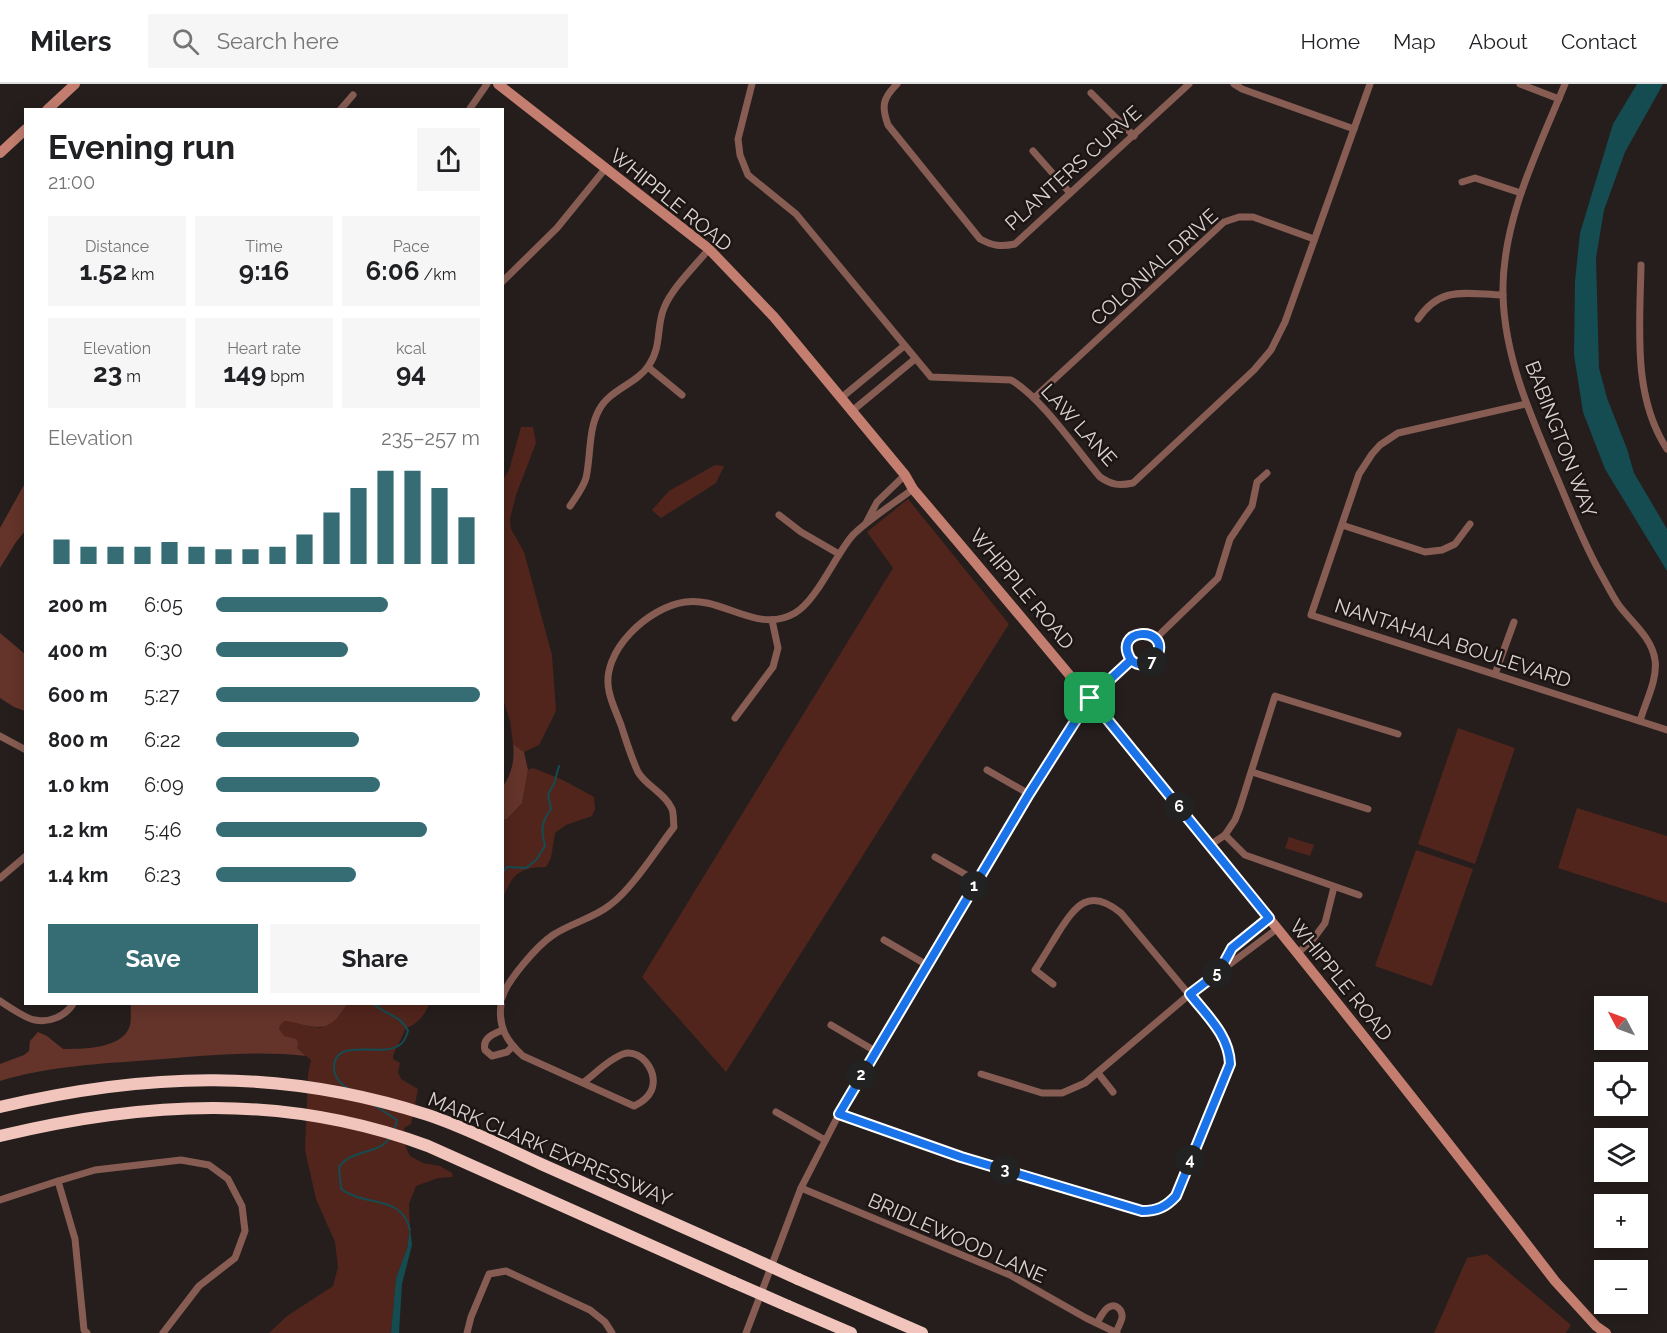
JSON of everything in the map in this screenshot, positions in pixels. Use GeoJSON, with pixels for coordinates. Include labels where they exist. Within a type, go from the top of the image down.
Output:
{"type":"FeatureCollection","features":[{"type":"Feature","properties":{"kind":"highway","name":"MARK CLARK EXPRESSWAY"},"geometry":{"type":"LineString","coordinates":[[0,1107],[78,1090],[157,1081],[225,1080],[288,1083],[338,1092],[431,1116],[922,1333]]}},
{"type":"Feature","properties":{"kind":"highway"},"geometry":{"type":"LineString","coordinates":[[0,1136],[72,1119],[183,1107],[284,1111],[343,1121],[402,1136],[428,1146],[851,1333]]}},
{"type":"Feature","properties":{"kind":"highway"},"geometry":{"type":"LineString","coordinates":[[0,1143],[72,1119]]}},
{"type":"Feature","properties":{"kind":"main road"},"geometry":{"type":"LineString","coordinates":[[49,108],[75,84]]}},
{"type":"Feature","properties":{"kind":"main road","name":"WHIPPLE ROAD"},"geometry":{"type":"LineString","coordinates":[[498,84],[709,249],[774,317],[905,475],[913,489],[1090,698],[1278,928],[1555,1281],[1598,1329],[1606,1333]]}},
{"type":"Feature","properties":{"kind":"main road"},"geometry":{"type":"LineString","coordinates":[[0,153],[24,131]]}},
{"type":"Feature","properties":{"kind":"street"},"geometry":{"type":"LineString","coordinates":[[470,108],[486,84]]}},
{"type":"Feature","properties":{"kind":"street","name":"LAW LANE"},"geometry":{"type":"LineString","coordinates":[[752,84],[738,139],[740,155],[748,175],[796,214],[931,376],[1011,380],[1022,386],[1100,477],[1111,484],[1121,485],[1133,483],[1254,370],[1271,350],[1285,322],[1370,84]]}},
{"type":"Feature","properties":{"kind":"street","name":"PLANTERS CURVE"},"geometry":{"type":"LineString","coordinates":[[897,84],[888,94],[883,105],[888,124],[980,239],[994,246],[1015,244],[1189,84]]}},
{"type":"Feature","properties":{"kind":"street"},"geometry":{"type":"LineString","coordinates":[[1234,84],[1242,89],[1354,129]]}},
{"type":"Feature","properties":{"kind":"street"},"geometry":{"type":"LineString","coordinates":[[1521,84],[1559,99]]}},
{"type":"Feature","properties":{"kind":"street","name":"BABINGTON WAY"},"geometry":{"type":"LineString","coordinates":[[1565,84],[1521,193],[1508,244],[1503,295],[1514,368],[1526,405],[1592,558],[1618,603],[1646,637],[1655,659],[1655,673],[1640,721]]}},
{"type":"Feature","properties":{"kind":"street"},"geometry":{"type":"LineString","coordinates":[[1091,93],[1134,136]]}},
{"type":"Feature","properties":{"kind":"street"},"geometry":{"type":"LineString","coordinates":[[342,108],[353,95]]}},
{"type":"Feature","properties":{"kind":"street"},"geometry":{"type":"LineString","coordinates":[[1033,151],[1070,193]]}},
{"type":"Feature","properties":{"kind":"street"},"geometry":{"type":"LineString","coordinates":[[504,280],[557,228],[604,169]]}},
{"type":"Feature","properties":{"kind":"street"},"geometry":{"type":"LineString","coordinates":[[1462,182],[1475,178],[1521,193]]}},
{"type":"Feature","properties":{"kind":"street","name":"COLONIAL DRIVE"},"geometry":{"type":"LineString","coordinates":[[1034,399],[1224,222],[1239,217],[1253,217],[1314,239]]}},
{"type":"Feature","properties":{"kind":"street"},"geometry":{"type":"LineString","coordinates":[[570,506],[583,487],[586,478],[598,410],[618,389],[648,367],[657,352],[660,318],[665,306],[709,249]]}},
{"type":"Feature","properties":{"kind":"street"},"geometry":{"type":"LineString","coordinates":[[1641,265],[1640,372],[1651,413],[1661,440],[1667,449]]}},
{"type":"Feature","properties":{"kind":"street"},"geometry":{"type":"LineString","coordinates":[[1418,319],[1427,305],[1439,297],[1451,294],[1503,295]]}},
{"type":"Feature","properties":{"kind":"street"},"geometry":{"type":"LineString","coordinates":[[841,398],[904,346]]}},
{"type":"Feature","properties":{"kind":"street"},"geometry":{"type":"LineString","coordinates":[[852,411],[915,358]]}},
{"type":"Feature","properties":{"kind":"street"},"geometry":{"type":"LineString","coordinates":[[648,367],[682,395]]}},
{"type":"Feature","properties":{"kind":"street","name":"NANTAHALA BOULEVARD"},"geometry":{"type":"LineString","coordinates":[[1526,405],[1398,433],[1380,445],[1364,463],[1311,615],[1667,730]]}},
{"type":"Feature","properties":{"kind":"street"},"geometry":{"type":"LineString","coordinates":[[1155,639],[1218,578],[1230,538],[1252,506],[1257,482],[1267,472]]}},
{"type":"Feature","properties":{"kind":"street"},"geometry":{"type":"LineString","coordinates":[[865,525],[877,502],[905,475]]}},
{"type":"Feature","properties":{"kind":"street"},"geometry":{"type":"LineString","coordinates":[[504,990],[552,935],[610,906],[674,827],[673,810],[665,798],[640,774],[608,689],[614,655],[622,641],[634,629],[668,607],[686,602],[702,603],[754,618],[772,620],[795,612],[811,597],[854,535],[913,489]]}},
{"type":"Feature","properties":{"kind":"street"},"geometry":{"type":"LineString","coordinates":[[779,515],[801,532],[839,554]]}},
{"type":"Feature","properties":{"kind":"street"},"geometry":{"type":"LineString","coordinates":[[1342,525],[1425,552],[1442,550],[1455,544],[1470,524]]}},
{"type":"Feature","properties":{"kind":"street"},"geometry":{"type":"LineString","coordinates":[[735,718],[773,668],[778,648],[772,620]]}},
{"type":"Feature","properties":{"kind":"street"},"geometry":{"type":"LineString","coordinates":[[1496,674],[1514,622]]}},
{"type":"Feature","properties":{"kind":"street"},"geometry":{"type":"LineString","coordinates":[[1146,633],[1158,643],[1158,654],[1151,663],[1140,665],[1131,660],[1127,646],[1132,637],[1146,633]]}},
{"type":"Feature","properties":{"kind":"street"},"geometry":{"type":"LineString","coordinates":[[746,1333],[801,1188],[875,1051],[1029,794],[1090,698],[1131,660]]}},
{"type":"Feature","properties":{"kind":"street"},"geometry":{"type":"LineString","coordinates":[[1210,845],[1225,835],[1235,820],[1275,696],[1398,734]]}},
{"type":"Feature","properties":{"kind":"street"},"geometry":{"type":"LineString","coordinates":[[0,736],[24,749]]}},
{"type":"Feature","properties":{"kind":"street"},"geometry":{"type":"LineString","coordinates":[[987,770],[1029,794]]}},
{"type":"Feature","properties":{"kind":"street"},"geometry":{"type":"LineString","coordinates":[[1252,772],[1368,809]]}},
{"type":"Feature","properties":{"kind":"street"},"geometry":{"type":"LineString","coordinates":[[1225,835],[1245,855],[1359,896]]}},
{"type":"Feature","properties":{"kind":"street"},"geometry":{"type":"LineString","coordinates":[[935,857],[977,881]]}},
{"type":"Feature","properties":{"kind":"street"},"geometry":{"type":"LineString","coordinates":[[0,878],[24,858]]}},
{"type":"Feature","properties":{"kind":"street"},"geometry":{"type":"LineString","coordinates":[[1298,953],[1314,938],[1325,923],[1334,887]]}},
{"type":"Feature","properties":{"kind":"street"},"geometry":{"type":"LineString","coordinates":[[839,1114],[961,1157],[1142,1211],[1153,1211],[1170,1203],[1176,1196],[1230,1064],[1227,1044],[1222,1034],[1120,913],[1109,904],[1097,900],[1083,901],[1072,912],[1035,970],[1053,984]]}},
{"type":"Feature","properties":{"kind":"street"},"geometry":{"type":"LineString","coordinates":[[1219,972],[1232,948],[1269,918]]}},
{"type":"Feature","properties":{"kind":"street"},"geometry":{"type":"LineString","coordinates":[[981,1074],[1042,1094],[1062,1093],[1085,1083],[1190,994],[1278,928]]}},
{"type":"Feature","properties":{"kind":"street"},"geometry":{"type":"LineString","coordinates":[[884,940],[927,965]]}},
{"type":"Feature","properties":{"kind":"street"},"geometry":{"type":"LineString","coordinates":[[0,1001],[33,1020],[58,1018],[72,1005]]}},
{"type":"Feature","properties":{"kind":"street"},"geometry":{"type":"LineString","coordinates":[[501,1005],[500,1023],[503,1030],[513,1046],[523,1056],[634,1106],[646,1099],[653,1088],[654,1075],[649,1066],[634,1053],[625,1053],[616,1057],[584,1082]]}},
{"type":"Feature","properties":{"kind":"street"},"geometry":{"type":"LineString","coordinates":[[831,1025],[875,1051]]}},
{"type":"Feature","properties":{"kind":"street"},"geometry":{"type":"LineString","coordinates":[[503,1030],[486,1040],[485,1050],[492,1056],[507,1052],[513,1046]]}},
{"type":"Feature","properties":{"kind":"street"},"geometry":{"type":"LineString","coordinates":[[1098,1073],[1113,1092]]}},
{"type":"Feature","properties":{"kind":"street"},"geometry":{"type":"LineString","coordinates":[[776,1112],[825,1140]]}},
{"type":"Feature","properties":{"kind":"street"},"geometry":{"type":"LineString","coordinates":[[0,1200],[95,1170],[181,1160],[209,1166],[228,1179],[242,1206],[245,1231],[235,1258],[199,1286],[163,1333]]}},
{"type":"Feature","properties":{"kind":"street"},"geometry":{"type":"LineString","coordinates":[[58,1180],[75,1239],[84,1330],[87,1333]]}},
{"type":"Feature","properties":{"kind":"street","name":"BRIDLEWOOD LANE"},"geometry":{"type":"LineString","coordinates":[[801,1188],[1010,1275],[1097,1323],[1117,1333],[1122,1317],[1120,1309],[1116,1306],[1107,1308],[1097,1323]]}},
{"type":"Feature","properties":{"kind":"street"},"geometry":{"type":"LineString","coordinates":[[467,1333],[471,1317],[489,1274],[506,1271],[590,1310],[605,1322],[612,1333]]}},
{"type":"Feature","properties":{"kind":"shaded area"},"geometry":{"type":"Polygon","coordinates":[[[521,427],[533,427],[536,443],[516,495],[510,519],[511,529],[524,552],[552,655],[556,711],[539,745],[524,752],[513,744],[510,721],[504,702],[504,478],[509,470],[521,427]]]}},
{"type":"Feature","properties":{"kind":"shaded area"},"geometry":{"type":"Polygon","coordinates":[[[715,465],[724,466],[716,483],[661,518],[652,510],[669,491],[715,465]]]}},
{"type":"Feature","properties":{"kind":"shaded area"},"geometry":{"type":"Polygon","coordinates":[[[24,485],[24,532],[0,568],[0,528],[24,485]]]}},
{"type":"Feature","properties":{"kind":"shaded area"},"geometry":{"type":"Polygon","coordinates":[[[908,499],[1009,624],[726,1072],[642,977],[893,568],[867,532],[908,499]]]}},
{"type":"Feature","properties":{"kind":"shaded area"},"geometry":{"type":"Polygon","coordinates":[[[0,633],[24,653],[24,711],[0,698],[0,633]]]}},
{"type":"Feature","properties":{"kind":"shaded area"},"geometry":{"type":"Polygon","coordinates":[[[1458,728],[1515,748],[1475,864],[1418,844],[1458,728]]]}},
{"type":"Feature","properties":{"kind":"shaded area"},"geometry":{"type":"Polygon","coordinates":[[[513,744],[524,752],[528,770],[522,803],[507,819],[504,819],[504,784],[509,776],[514,755],[513,744]]]}},
{"type":"Feature","properties":{"kind":"shaded area"},"geometry":{"type":"Polygon","coordinates":[[[533,768],[563,780],[594,797],[595,809],[592,816],[566,825],[555,833],[551,858],[546,867],[529,869],[518,874],[513,878],[504,896],[504,819],[507,819],[522,803],[528,770],[533,768]]]}},
{"type":"Feature","properties":{"kind":"shaded area"},"geometry":{"type":"Polygon","coordinates":[[[1577,808],[1667,836],[1667,903],[1558,868],[1577,808]]]}},
{"type":"Feature","properties":{"kind":"shaded area"},"geometry":{"type":"Polygon","coordinates":[[[1289,837],[1314,845],[1310,856],[1285,848],[1289,837]]]}},
{"type":"Feature","properties":{"kind":"shaded area"},"geometry":{"type":"Polygon","coordinates":[[[1416,850],[1473,869],[1432,986],[1375,966],[1416,850]]]}},
{"type":"Feature","properties":{"kind":"shaded area"},"geometry":{"type":"Polygon","coordinates":[[[131,1005],[346,1005],[328,1025],[314,1027],[285,1021],[281,1024],[279,1029],[284,1036],[296,1039],[297,1048],[306,1056],[228,1054],[74,1066],[0,1081],[0,1064],[29,1051],[30,1041],[38,1032],[63,1049],[80,1049],[109,1044],[118,1040],[129,1028],[131,1005]]]}},
{"type":"Feature","properties":{"kind":"shaded area"},"geometry":{"type":"Polygon","coordinates":[[[346,1005],[429,1005],[420,1019],[405,1029],[393,1059],[400,1063],[398,1072],[401,1079],[418,1089],[411,1124],[404,1128],[406,1148],[410,1156],[423,1163],[440,1166],[452,1173],[453,1177],[438,1178],[416,1186],[409,1204],[410,1228],[407,1249],[396,1279],[391,1333],[269,1333],[287,1316],[333,1286],[338,1267],[335,1242],[316,1199],[305,1150],[308,1075],[311,1060],[284,1037],[279,1029],[285,1021],[320,1028],[340,1015],[346,1005]]]}},
{"type":"Feature","properties":{"kind":"shaded area"},"geometry":{"type":"Polygon","coordinates":[[[1487,1254],[1571,1325],[1566,1333],[1434,1333],[1467,1258],[1487,1254]]]}},
{"type":"Feature","properties":{"kind":"water"},"geometry":{"type":"Polygon","coordinates":[[[1637,84],[1663,84],[1625,152],[1604,210],[1596,258],[1599,368],[1607,398],[1634,473],[1667,529],[1667,571],[1605,469],[1583,412],[1574,355],[1575,281],[1580,233],[1613,124],[1637,84]]]}},
{"type":"Feature","properties":{"kind":"water"},"geometry":{"type":"Polygon","coordinates":[[[410,1228],[412,1245],[402,1284],[399,1333],[391,1333],[396,1278],[407,1249],[410,1228]]]}},
{"type":"Feature","properties":{"kind":"waterway"},"geometry":{"type":"LineString","coordinates":[[504,871],[507,867],[526,868],[536,860],[545,846],[543,826],[551,809],[548,794],[554,784],[559,766]]}},
{"type":"Feature","properties":{"kind":"waterway"},"geometry":{"type":"LineString","coordinates":[[349,1089],[335,1074],[336,1058],[350,1050],[390,1049],[398,1046],[406,1038],[408,1031],[405,1026],[397,1018],[375,1005]]}},
{"type":"Feature","properties":{"kind":"waterway"},"geometry":{"type":"LineString","coordinates":[[374,1105],[397,1120],[394,1132]]}},
{"type":"Feature","properties":{"kind":"waterway"},"geometry":{"type":"LineString","coordinates":[[389,1139],[378,1148],[357,1154],[344,1161],[339,1167],[341,1189],[361,1198],[391,1206],[406,1219],[410,1230]]}},
{"type":"Feature","properties":{"kind":"route"},"geometry":{"type":"LineString","coordinates":[[1090,698],[1029,794],[839,1114],[961,1157],[1142,1211],[1153,1211],[1170,1203],[1176,1196],[1230,1064],[1227,1044],[1222,1034],[1190,994],[1219,972],[1232,948],[1269,918],[1090,698],[1131,660],[1140,665],[1151,663],[1159,649],[1155,639],[1146,633],[1132,637],[1127,646],[1131,660],[1090,698]]}}]}
